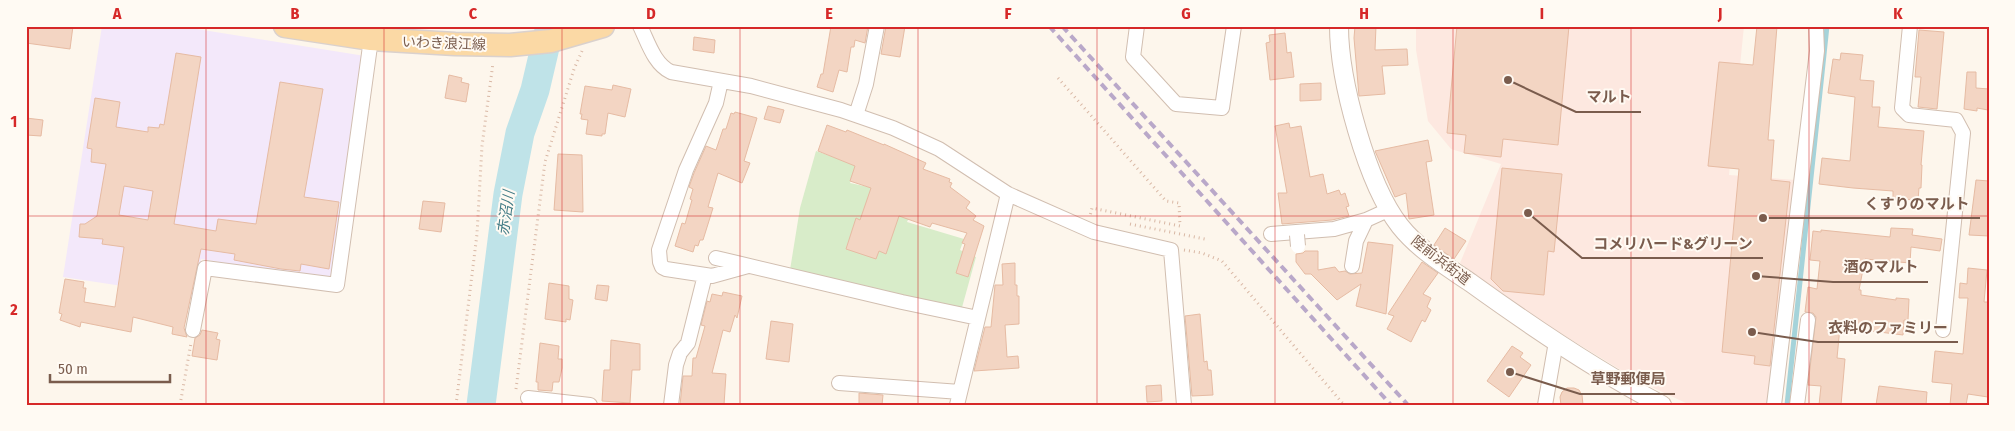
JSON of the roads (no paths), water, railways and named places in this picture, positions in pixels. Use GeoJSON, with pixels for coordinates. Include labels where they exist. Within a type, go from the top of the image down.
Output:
{"type":"FeatureCollection","features":[{"type":"Feature","properties":{"kind":"main road","name":"いわき浪江線"},"geometry":{"type":"LineString","coordinates":[[285,26],[371,39],[422,43],[505,45],[551,41],[593,30]]}},
{"type":"Feature","properties":{"kind":"street"},"geometry":{"type":"LineString","coordinates":[[640,26],[657,61],[666,70],[680,75],[751,86],[856,115],[893,128],[939,148],[1008,194],[1086,229],[1171,250],[1184,405]]}},
{"type":"Feature","properties":{"kind":"street"},"geometry":{"type":"LineString","coordinates":[[856,115],[866,84],[876,26]]}},
{"type":"Feature","properties":{"kind":"street"},"geometry":{"type":"LineString","coordinates":[[1137,26],[1133,57],[1176,104],[1222,108],[1234,26]]}},
{"type":"Feature","properties":{"kind":"street","name":"陸前浜街道"},"geometry":{"type":"LineString","coordinates":[[1339,26],[1342,62],[1348,93],[1371,170],[1388,210],[1417,245],[1556,342],[1662,405]]}},
{"type":"Feature","properties":{"kind":"street"},"geometry":{"type":"LineString","coordinates":[[1774,405],[1818,51],[1816,26]]}},
{"type":"Feature","properties":{"kind":"street"},"geometry":{"type":"LineString","coordinates":[[1910,26],[1902,108],[1909,115],[1956,120],[1963,132],[1943,330]]}},
{"type":"Feature","properties":{"kind":"street"},"geometry":{"type":"LineString","coordinates":[[193,330],[205,268],[337,285],[371,39]]}},
{"type":"Feature","properties":{"kind":"street"},"geometry":{"type":"LineString","coordinates":[[721,81],[716,103],[686,170],[659,250],[660,262],[662,267],[712,276],[748,266]]}},
{"type":"Feature","properties":{"kind":"street"},"geometry":{"type":"LineString","coordinates":[[839,383],[958,398],[1008,194]]}},
{"type":"Feature","properties":{"kind":"street"},"geometry":{"type":"LineString","coordinates":[[1271,234],[1297,238],[1366,220],[1388,210]]}},
{"type":"Feature","properties":{"kind":"street"},"geometry":{"type":"LineString","coordinates":[[1352,266],[1356,241],[1366,220]]}},
{"type":"Feature","properties":{"kind":"street"},"geometry":{"type":"LineString","coordinates":[[716,258],[978,318]]}},
{"type":"Feature","properties":{"kind":"street"},"geometry":{"type":"LineString","coordinates":[[672,405],[676,365],[680,354],[688,343],[705,275]]}},
{"type":"Feature","properties":{"kind":"street"},"geometry":{"type":"LineString","coordinates":[[1797,405],[1808,320]]}},
{"type":"Feature","properties":{"kind":"street"},"geometry":{"type":"LineString","coordinates":[[1545,405],[1556,342]]}},
{"type":"Feature","properties":{"kind":"street"},"geometry":{"type":"LineString","coordinates":[[522,397],[590,405]]}},
{"type":"Feature","properties":{"kind":"waterway","name":"赤沼川"},"geometry":{"type":"LineString","coordinates":[[481,405],[508,194],[520,133],[535,90],[550,26]]}},
{"type":"Feature","properties":{"kind":"waterway"},"geometry":{"type":"LineString","coordinates":[[1787,405],[1827,26]]}},
{"type":"Feature","properties":{"kind":"railway"},"geometry":{"type":"LineString","coordinates":[[1049,26],[1391,405]]}},
{"type":"Feature","properties":{"kind":"railway"},"geometry":{"type":"LineString","coordinates":[[1062,26],[1408,405]]}},
{"type":"Feature","properties":{"kind":"place","name":"マルト"},"geometry":{"type":"Point","coordinates":[1508,80]}},
{"type":"Feature","properties":{"kind":"place","name":"コメリハード&グリーン"},"geometry":{"type":"Point","coordinates":[1528,213]}},
{"type":"Feature","properties":{"kind":"place","name":"くすりのマルト"},"geometry":{"type":"Point","coordinates":[1763,218]}},
{"type":"Feature","properties":{"kind":"place","name":"酒のマルト"},"geometry":{"type":"Point","coordinates":[1756,276]}},
{"type":"Feature","properties":{"kind":"place","name":"衣料のファミリー"},"geometry":{"type":"Point","coordinates":[1752,332]}},
{"type":"Feature","properties":{"kind":"place","name":"草野郵便局"},"geometry":{"type":"Point","coordinates":[1510,372]}}]}
